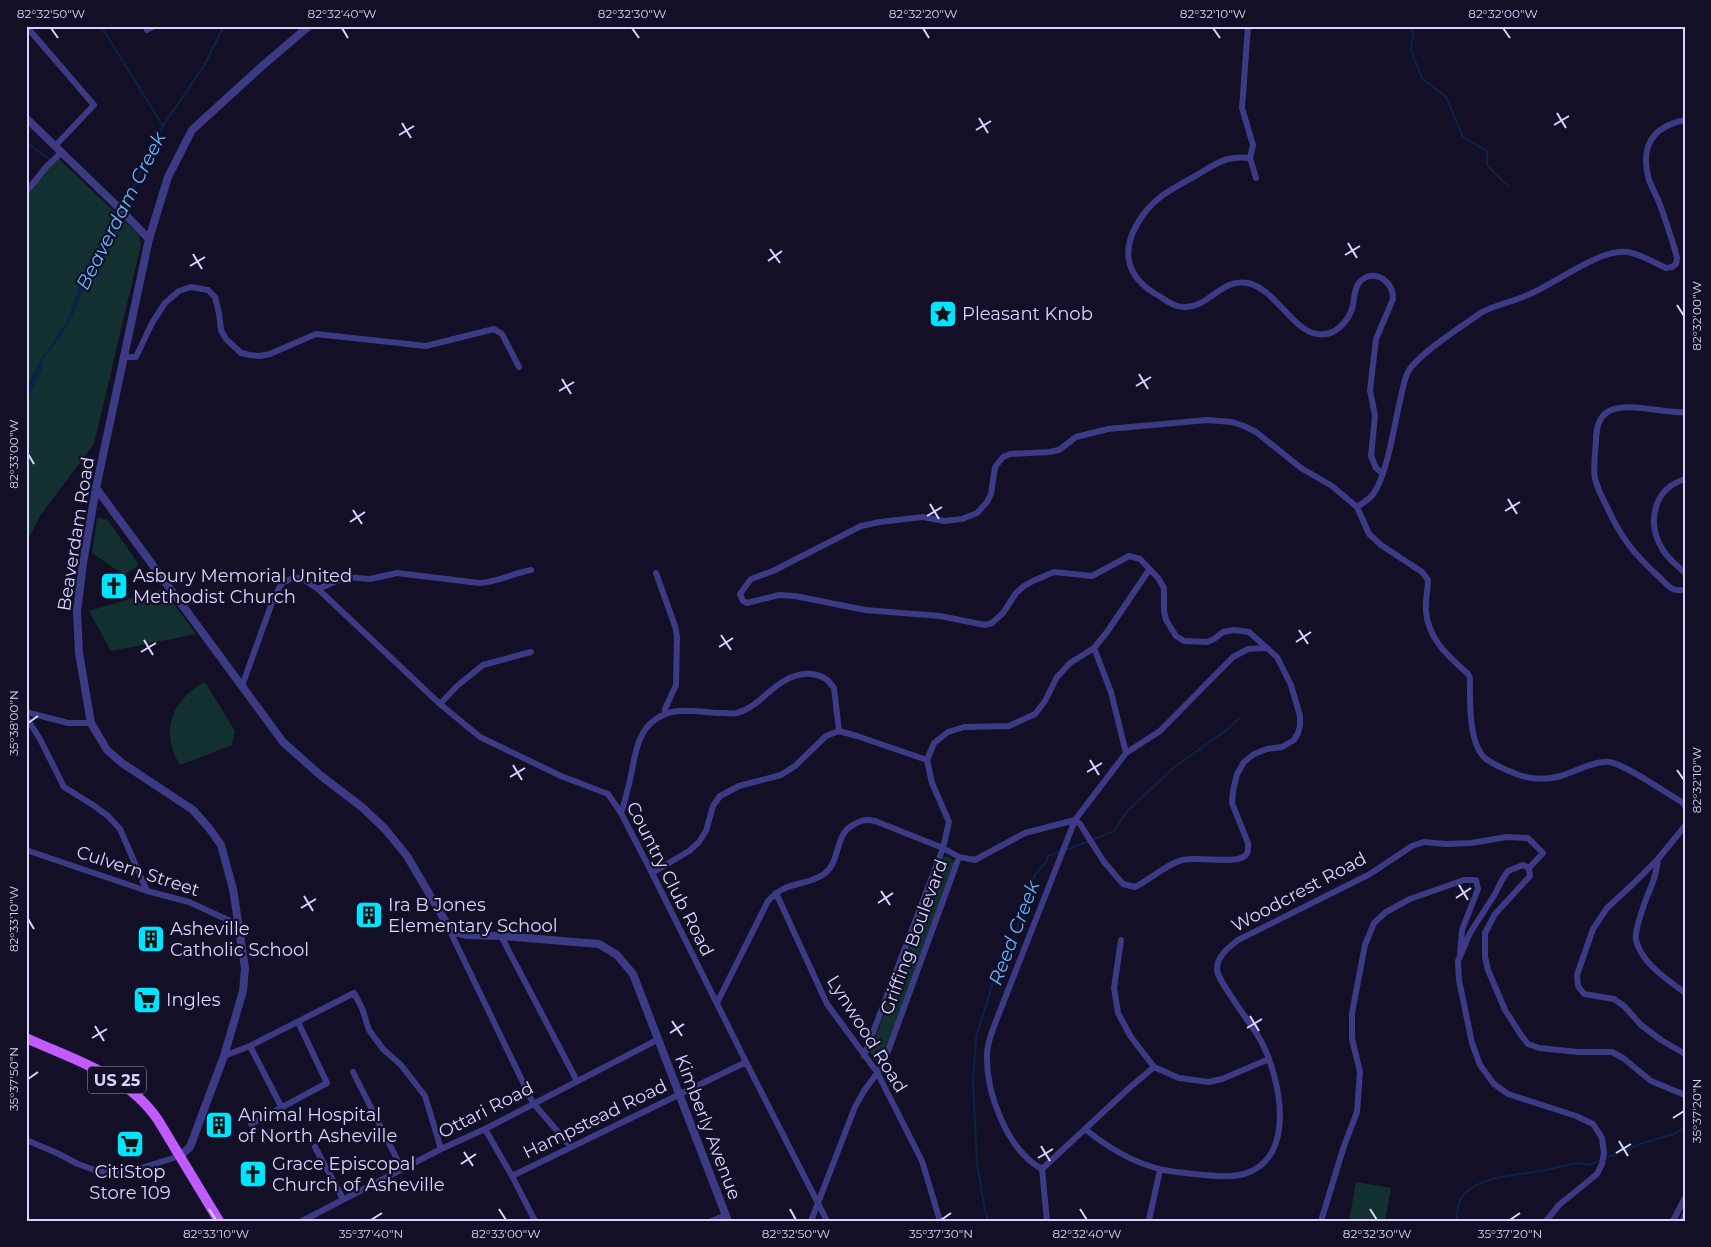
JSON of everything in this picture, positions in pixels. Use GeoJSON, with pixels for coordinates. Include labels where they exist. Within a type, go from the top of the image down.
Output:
{"type":"FeatureCollection","features":[{"type":"Feature","properties":{"kind":"main road","name":"US 25"},"geometry":{"type":"LineString","coordinates":[[26,1038],[125,1085],[152,1110],[219,1221]]}},
{"type":"Feature","properties":{"kind":"street"},"geometry":{"type":"LineString","coordinates":[[26,26],[94,105],[56,145]]}},
{"type":"Feature","properties":{"kind":"street"},"geometry":{"type":"LineString","coordinates":[[146,30],[154,26]]}},
{"type":"Feature","properties":{"kind":"street","name":"Beaverdam Road"},"geometry":{"type":"LineString","coordinates":[[180,1156],[190,1147],[224,1056],[242,991],[245,968],[233,889],[220,845],[209,828],[193,810],[107,750],[91,723],[79,653],[77,612],[96,488],[149,239],[168,177],[192,130],[260,67],[309,26]]}},
{"type":"Feature","properties":{"kind":"street"},"geometry":{"type":"LineString","coordinates":[[1248,26],[1242,108],[1253,145],[1250,158],[1256,178]]}},
{"type":"Feature","properties":{"kind":"street"},"geometry":{"type":"LineString","coordinates":[[26,118],[56,145],[149,239]]}},
{"type":"Feature","properties":{"kind":"street"},"geometry":{"type":"LineString","coordinates":[[1357,507],[1373,494],[1391,444],[1403,386],[1408,372],[1424,354],[1482,312],[1533,293],[1586,263],[1614,252],[1628,252],[1666,268],[1676,264],[1675,250],[1659,202],[1649,180],[1646,154],[1650,139],[1655,134],[1667,125],[1685,120]]}},
{"type":"Feature","properties":{"kind":"street"},"geometry":{"type":"LineString","coordinates":[[26,192],[47,166],[62,152]]}},
{"type":"Feature","properties":{"kind":"street"},"geometry":{"type":"LineString","coordinates":[[1250,158],[1238,157],[1221,161],[1172,189],[1151,204],[1131,235],[1128,255],[1132,272],[1142,286],[1175,306],[1182,307],[1196,304],[1229,285],[1247,283],[1256,286],[1268,294],[1302,326],[1316,334],[1326,334],[1344,324],[1352,306],[1358,284],[1363,279],[1370,276],[1379,276],[1386,281],[1394,292],[1394,299],[1376,339],[1370,394],[1375,416],[1371,456],[1376,468],[1382,473]]}},
{"type":"Feature","properties":{"kind":"street"},"geometry":{"type":"LineString","coordinates":[[125,358],[136,357],[152,323],[165,303],[180,291],[191,287],[208,290],[214,297],[219,313],[221,330],[226,339],[241,353],[250,356],[270,354],[316,334],[426,346],[494,330],[502,334],[519,367]]}},
{"type":"Feature","properties":{"kind":"street"},"geometry":{"type":"LineString","coordinates":[[1685,412],[1633,408],[1618,408],[1609,411],[1602,419],[1596,431],[1594,465],[1595,479],[1600,495],[1626,543],[1640,560],[1673,589],[1685,590]]}},
{"type":"Feature","properties":{"kind":"street"},"geometry":{"type":"LineString","coordinates":[[1075,820],[1080,824],[1104,862],[1123,884],[1135,887],[1181,860],[1199,858],[1238,859],[1245,856],[1248,850],[1246,835],[1235,815],[1232,803],[1237,774],[1244,762],[1254,754],[1282,747],[1294,740],[1300,726],[1300,716],[1291,685],[1277,657],[1256,636],[1249,632],[1234,630],[1223,632],[1207,642],[1184,641],[1176,636],[1166,620],[1164,588],[1158,578],[1140,559],[1129,556],[1092,576],[1054,572],[1024,586],[1016,593],[1003,614],[992,623],[985,625],[940,616],[865,610],[795,596],[779,595],[747,603],[740,594],[751,579],[773,571],[861,526],[880,522],[923,518],[944,521],[962,519],[977,513],[988,502],[995,467],[1003,457],[1010,454],[1059,450],[1076,437],[1084,434],[1127,426],[1166,425],[1207,420],[1232,422],[1256,432],[1300,468],[1332,486],[1357,507],[1369,534],[1381,545],[1422,572],[1428,580],[1426,612],[1429,627],[1436,642],[1443,651],[1470,678],[1474,737],[1478,749],[1485,758],[1521,776],[1540,779],[1560,776],[1608,761],[1624,768],[1682,802],[1685,806]]}},
{"type":"Feature","properties":{"kind":"street"},"geometry":{"type":"LineString","coordinates":[[1685,479],[1668,488],[1657,501],[1653,522],[1663,551],[1685,573]]}},
{"type":"Feature","properties":{"kind":"street"},"geometry":{"type":"LineString","coordinates":[[96,488],[283,742],[320,775],[363,808],[385,829],[407,856],[447,924],[533,1103],[571,1147]]}},
{"type":"Feature","properties":{"kind":"street"},"geometry":{"type":"LineString","coordinates":[[318,589],[346,578],[370,579],[397,573],[490,583],[517,572],[532,570]]}},
{"type":"Feature","properties":{"kind":"street"},"geometry":{"type":"LineString","coordinates":[[717,1003],[768,901],[784,887],[814,879],[825,873],[832,865],[838,852],[841,837],[847,828],[866,819],[943,848],[949,822],[932,783],[927,760],[934,743],[948,732],[964,728],[1009,726],[1035,714],[1045,701],[1057,677],[1070,663],[1094,648],[1149,570]]}},
{"type":"Feature","properties":{"kind":"street"},"geometry":{"type":"LineString","coordinates":[[656,573],[676,626],[677,637],[676,685],[665,709],[665,714]]}},
{"type":"Feature","properties":{"kind":"street","name":"Country Club Road"},"geometry":{"type":"LineString","coordinates":[[242,686],[274,597],[282,583],[293,578],[301,578],[318,589],[440,704],[480,738],[561,776],[608,794],[621,814],[652,873],[827,1221]]}},
{"type":"Feature","properties":{"kind":"street"},"geometry":{"type":"LineString","coordinates":[[1094,648],[1111,692],[1126,753]]}},
{"type":"Feature","properties":{"kind":"street"},"geometry":{"type":"LineString","coordinates":[[1042,1169],[1032,1164],[1014,1142],[999,1116],[988,1082],[987,1053],[996,1021],[1075,820],[1126,753],[1160,731],[1233,657],[1248,648],[1266,648]]}},
{"type":"Feature","properties":{"kind":"street"},"geometry":{"type":"LineString","coordinates":[[440,704],[457,686],[483,665],[531,652]]}},
{"type":"Feature","properties":{"kind":"street"},"geometry":{"type":"LineString","coordinates":[[621,814],[639,741],[647,726],[665,714],[687,710],[737,713],[752,706],[784,681],[804,674],[815,674],[831,682],[834,688],[839,731]]}},
{"type":"Feature","properties":{"kind":"street"},"geometry":{"type":"LineString","coordinates":[[26,712],[68,723],[91,723]]}},
{"type":"Feature","properties":{"kind":"street"},"geometry":{"type":"LineString","coordinates":[[26,717],[40,739],[64,788],[108,816],[120,830],[147,891]]}},
{"type":"Feature","properties":{"kind":"street"},"geometry":{"type":"LineString","coordinates":[[652,873],[689,851],[699,842],[706,832],[713,806],[720,796],[739,786],[781,774],[795,766],[826,736],[839,731],[927,760]]}},
{"type":"Feature","properties":{"kind":"street"},"geometry":{"type":"LineString","coordinates":[[959,857],[975,860],[1025,833],[1075,820]]}},
{"type":"Feature","properties":{"kind":"street"},"geometry":{"type":"LineString","coordinates":[[1685,826],[1633,884],[1606,908],[1593,929],[1577,975],[1578,986],[1584,994],[1614,999],[1624,1006],[1641,1025],[1661,1040],[1685,1054]]}},
{"type":"Feature","properties":{"kind":"street","name":"Woodcrest Road"},"geometry":{"type":"LineString","coordinates":[[1085,1129],[1115,1151],[1137,1162],[1160,1170],[1199,1174],[1242,1175],[1259,1167],[1274,1150],[1278,1136],[1280,1120],[1277,1086],[1269,1059],[1255,1031],[1221,981],[1217,970],[1225,950],[1238,940],[1370,874],[1404,851],[1424,842],[1446,844],[1471,843],[1507,837],[1528,838],[1543,853],[1529,868]]}},
{"type":"Feature","properties":{"kind":"street","name":"Griffing Boulevard"},"geometry":{"type":"LineString","coordinates":[[811,1221],[855,1107],[883,1065],[959,857],[943,848],[864,1056]]}},
{"type":"Feature","properties":{"kind":"street","name":"Culvern Street"},"geometry":{"type":"LineString","coordinates":[[26,850],[147,891],[190,902],[239,925]]}},
{"type":"Feature","properties":{"kind":"street"},"geometry":{"type":"LineString","coordinates":[[1658,858],[1657,871],[1641,913],[1635,939],[1643,955],[1657,972],[1685,993]]}},
{"type":"Feature","properties":{"kind":"street"},"geometry":{"type":"LineString","coordinates":[[1546,1221],[1559,1205],[1597,1174],[1602,1164],[1604,1153],[1602,1138],[1593,1124],[1576,1116],[1508,1094],[1494,1084],[1480,1065],[1472,1043],[1459,980],[1458,961],[1470,933],[1508,871],[1523,865],[1529,868],[1530,876],[1495,914],[1485,933],[1485,957],[1488,970],[1505,1010],[1528,1044],[1539,1048],[1578,1052],[1612,1052],[1623,1058],[1651,1082],[1685,1095]]}},
{"type":"Feature","properties":{"kind":"street"},"geometry":{"type":"LineString","coordinates":[[1321,1221],[1344,1146],[1358,1112],[1360,1072],[1352,1039],[1352,1013],[1364,945],[1374,923],[1386,912],[1410,899],[1464,880],[1476,880],[1478,889],[1462,930],[1460,956]]}},
{"type":"Feature","properties":{"kind":"street","name":"Lynwood Road"},"geometry":{"type":"LineString","coordinates":[[776,893],[827,1004],[877,1072],[922,1161],[940,1221]]}},
{"type":"Feature","properties":{"kind":"street","name":"Kimberly Avenue"},"geometry":{"type":"LineString","coordinates":[[447,924],[455,932],[467,935],[598,944],[617,956],[632,974],[727,1218]]}},
{"type":"Feature","properties":{"kind":"street"},"geometry":{"type":"LineString","coordinates":[[501,936],[577,1081]]}},
{"type":"Feature","properties":{"kind":"street"},"geometry":{"type":"LineString","coordinates":[[1121,940],[1114,988],[1118,1013],[1131,1038],[1154,1067],[1179,1078],[1208,1082],[1222,1079],[1269,1059]]}},
{"type":"Feature","properties":{"kind":"street"},"geometry":{"type":"LineString","coordinates":[[224,1056],[250,1046],[354,993],[362,1008],[369,1030],[383,1049],[401,1065],[425,1096],[441,1149]]}},
{"type":"Feature","properties":{"kind":"street"},"geometry":{"type":"LineString","coordinates":[[251,1124],[327,1083],[298,1022]]}},
{"type":"Feature","properties":{"kind":"street","name":"Ottari Road"},"geometry":{"type":"LineString","coordinates":[[302,1221],[343,1198],[484,1129],[657,1040]]}},
{"type":"Feature","properties":{"kind":"street"},"geometry":{"type":"LineString","coordinates":[[250,1046],[282,1108]]}},
{"type":"Feature","properties":{"kind":"street","name":"Hampstead Road"},"geometry":{"type":"LineString","coordinates":[[512,1176],[746,1062]]}},
{"type":"Feature","properties":{"kind":"street"},"geometry":{"type":"LineString","coordinates":[[1042,1169],[1154,1067]]}},
{"type":"Feature","properties":{"kind":"street"},"geometry":{"type":"LineString","coordinates":[[353,1072],[402,1169]]}},
{"type":"Feature","properties":{"kind":"street"},"geometry":{"type":"LineString","coordinates":[[484,1129],[512,1176],[535,1221]]}},
{"type":"Feature","properties":{"kind":"street"},"geometry":{"type":"LineString","coordinates":[[26,1140],[78,1164],[107,1172],[128,1172],[180,1156]]}},
{"type":"Feature","properties":{"kind":"street"},"geometry":{"type":"LineString","coordinates":[[315,1147],[343,1198]]}},
{"type":"Feature","properties":{"kind":"street"},"geometry":{"type":"LineString","coordinates":[[1042,1169],[1047,1221]]}},
{"type":"Feature","properties":{"kind":"street"},"geometry":{"type":"LineString","coordinates":[[1149,1220],[1160,1170]]}},
{"type":"Feature","properties":{"kind":"street"},"geometry":{"type":"LineString","coordinates":[[1673,1221],[1685,1198]]}},
{"type":"Feature","properties":{"kind":"street"},"geometry":{"type":"LineString","coordinates":[[1683,1221],[1685,1215]]}},
{"type":"Feature","properties":{"kind":"street"},"geometry":{"type":"LineString","coordinates":[[712,1221],[727,1218]]}},
{"type":"Feature","properties":{"kind":"green space"},"geometry":{"type":"Polygon","coordinates":[[[57,157],[139,235],[141,245],[94,444],[40,516],[26,544],[26,196],[57,157]]]}},
{"type":"Feature","properties":{"kind":"green space"},"geometry":{"type":"Polygon","coordinates":[[[97,518],[107,519],[139,565],[124,575],[92,553],[97,518]]]}},
{"type":"Feature","properties":{"kind":"green space"},"geometry":{"type":"Polygon","coordinates":[[[163,589],[196,634],[111,651],[89,611],[163,589]]]}},
{"type":"Feature","properties":{"kind":"green space"},"geometry":{"type":"Polygon","coordinates":[[[205,682],[235,731],[232,745],[180,765],[171,741],[170,729],[172,718],[184,698],[193,689],[205,682]]]}},
{"type":"Feature","properties":{"kind":"green space"},"geometry":{"type":"Polygon","coordinates":[[[944,857],[949,857],[954,865],[883,1058],[879,1061],[874,1060],[870,1052],[940,861],[944,857]]]}},
{"type":"Feature","properties":{"kind":"green space"},"geometry":{"type":"Polygon","coordinates":[[[1356,1182],[1391,1188],[1385,1221],[1349,1221],[1356,1182]]]}},
{"type":"Feature","properties":{"kind":"water"},"geometry":{"type":"Polygon","coordinates":[[[118,215],[121,217],[99,252],[72,317],[61,336],[44,358],[41,371],[26,403],[30,381],[35,370],[66,321],[81,282],[118,215]]]}},
{"type":"Feature","properties":{"kind":"waterway"},"geometry":{"type":"LineString","coordinates":[[101,26],[163,126]]}},
{"type":"Feature","properties":{"kind":"waterway","name":"Beaverdam Creek"},"geometry":{"type":"LineString","coordinates":[[123,208],[163,126],[205,64],[224,26]]}},
{"type":"Feature","properties":{"kind":"waterway"},"geometry":{"type":"LineString","coordinates":[[1410,26],[1413,32],[1411,50],[1422,78],[1446,97],[1463,137],[1487,151],[1487,165],[1508,186]]}},
{"type":"Feature","properties":{"kind":"waterway"},"geometry":{"type":"LineString","coordinates":[[26,143],[48,158]]}},
{"type":"Feature","properties":{"kind":"waterway","name":"Beaverdam Creek"},"geometry":{"type":"LineString","coordinates":[[111,214],[117,219]]}},
{"type":"Feature","properties":{"kind":"waterway","name":"Reed Creek"},"geometry":{"type":"LineString","coordinates":[[1066,850],[1114,831],[1127,811],[1176,766],[1240,718]]}},
{"type":"Feature","properties":{"kind":"waterway","name":"Reed Creek"},"geometry":{"type":"LineString","coordinates":[[988,1221],[977,1163],[973,1081],[976,1038],[996,972],[1006,956],[1025,908],[1032,881],[1046,862],[1048,856],[1059,852]]}},
{"type":"Feature","properties":{"kind":"waterway"},"geometry":{"type":"LineString","coordinates":[[1606,1158],[1640,1144],[1674,1134],[1685,1127]]}},
{"type":"Feature","properties":{"kind":"waterway"},"geometry":{"type":"LineString","coordinates":[[1456,1221],[1461,1197],[1471,1188],[1489,1180],[1578,1163],[1588,1165],[1602,1160]]}},
{"type":"Feature","properties":{"kind":"place","name":"Pleasant Knob"},"geometry":{"type":"Point","coordinates":[943,314]}},
{"type":"Feature","properties":{"kind":"place","name":"Asbury Memorial United Methodist Church"},"geometry":{"type":"Point","coordinates":[114,586]}},
{"type":"Feature","properties":{"kind":"place","name":"Ira B Jones Elementary School"},"geometry":{"type":"Point","coordinates":[369,915]}},
{"type":"Feature","properties":{"kind":"place","name":"Asheville Catholic School"},"geometry":{"type":"Point","coordinates":[151,939]}},
{"type":"Feature","properties":{"kind":"place","name":"Ingles"},"geometry":{"type":"Point","coordinates":[147,1000]}},
{"type":"Feature","properties":{"kind":"place","name":"Animal Hospital of North Asheville"},"geometry":{"type":"Point","coordinates":[219,1125]}},
{"type":"Feature","properties":{"kind":"place","name":"CitiStop Store 109"},"geometry":{"type":"Point","coordinates":[130,1144]}},
{"type":"Feature","properties":{"kind":"place","name":"Grace Episcopal Church of Asheville"},"geometry":{"type":"Point","coordinates":[253,1174]}}]}
